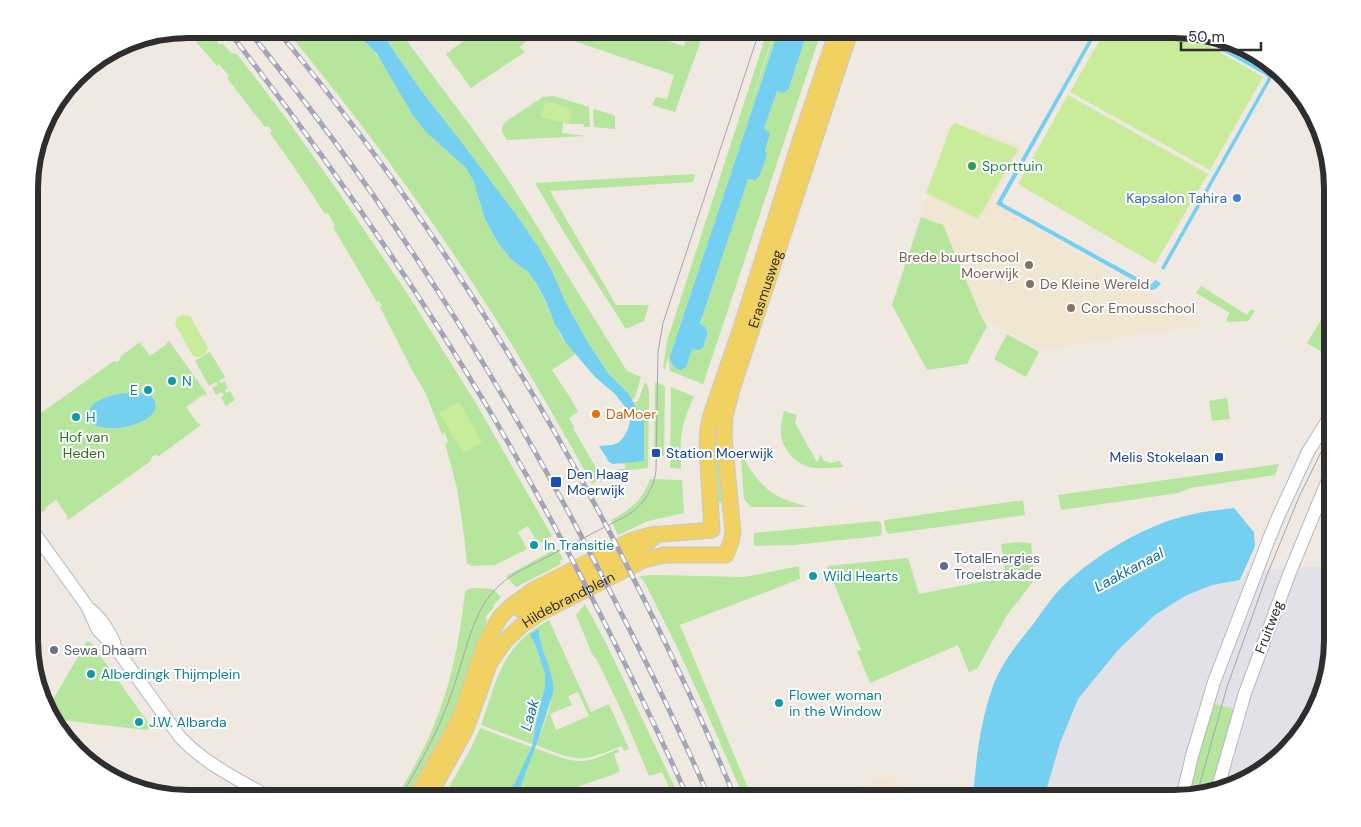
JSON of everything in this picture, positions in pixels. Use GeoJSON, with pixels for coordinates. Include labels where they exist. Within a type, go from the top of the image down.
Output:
{"type":"FeatureCollection","features":[{"type":"Feature","properties":{"kind":"main road","name":"Erasmusweg"},"geometry":{"type":"LineString","coordinates":[[712,530],[707,446],[711,415],[835,37]]}},
{"type":"Feature","properties":{"kind":"main road","name":"Erasmusweg"},"geometry":{"type":"LineString","coordinates":[[726,554],[731,542],[732,533],[724,436],[727,408],[848,37]]}},
{"type":"Feature","properties":{"kind":"main road","name":"Hildebrandplein"},"geometry":{"type":"LineString","coordinates":[[421,790],[462,712],[488,638],[500,617],[508,609],[533,590],[630,540],[645,536],[712,530]]}},
{"type":"Feature","properties":{"kind":"main road","name":"Hildebrandplein"},"geometry":{"type":"LineString","coordinates":[[496,626],[517,610],[630,553],[662,534]]}},
{"type":"Feature","properties":{"kind":"main road","name":"Hildebrandplein"},"geometry":{"type":"LineString","coordinates":[[630,553],[640,552],[664,555],[726,554]]}},
{"type":"Feature","properties":{"kind":"main road","name":"Hildebrandplein"},"geometry":{"type":"LineString","coordinates":[[433,790],[466,730],[489,665],[505,641],[530,619],[634,564],[664,555]]}},
{"type":"Feature","properties":{"kind":"main road","name":"Hildebrandplein"},"geometry":{"type":"LineString","coordinates":[[489,665],[492,650],[501,635],[512,622],[543,598]]}},
{"type":"Feature","properties":{"kind":"street"},"geometry":{"type":"LineString","coordinates":[[1184,789],[1214,682],[1278,517],[1308,452],[1323,428]]}},
{"type":"Feature","properties":{"kind":"street","name":"Fruitweg"},"geometry":{"type":"LineString","coordinates":[[1219,782],[1245,693],[1290,572],[1323,492]]}},
{"type":"Feature","properties":{"kind":"street"},"geometry":{"type":"LineString","coordinates":[[38,538],[86,606],[98,630],[115,647],[182,738],[206,759],[258,790]]}},
{"type":"Feature","properties":{"kind":"shaded area","name":"Brede buurtschool Moerwijk"},"geometry":{"type":"Polygon","coordinates":[[[955,123],[1023,146],[993,202],[1201,326],[1131,335],[1040,351],[981,316],[943,225],[921,217],[951,126],[955,123]]]}},
{"type":"Feature","properties":{"kind":"shaded area"},"geometry":{"type":"Polygon","coordinates":[[[1323,566],[1323,649],[1321,668],[1316,687],[1303,714],[1292,731],[1279,745],[1265,758],[1240,774],[1202,787],[1183,789],[994,789],[1007,715],[1194,576],[1323,566]]]}},
{"type":"Feature","properties":{"kind":"shaded area"},"geometry":{"type":"Polygon","coordinates":[[[890,776],[905,789],[854,789],[890,776]]]}},
{"type":"Feature","properties":{"kind":"green space"},"geometry":{"type":"Polygon","coordinates":[[[687,37],[702,37],[675,112],[652,105],[656,97],[667,99],[674,75],[564,38],[657,38],[684,46],[687,37]]]}},
{"type":"Feature","properties":{"kind":"green space"},"geometry":{"type":"Polygon","coordinates":[[[765,37],[772,37],[743,127],[773,37],[776,37],[670,356],[672,366],[686,368],[692,348],[703,348],[708,332],[707,329],[700,325],[748,178],[757,179],[759,177],[770,134],[764,129],[777,91],[784,93],[789,88],[804,42],[799,37],[819,37],[703,384],[670,371],[668,357],[665,370],[663,368],[667,341],[765,37]]]}},
{"type":"Feature","properties":{"kind":"green space"},"geometry":{"type":"Polygon","coordinates":[[[1101,37],[1173,37],[1199,40],[1263,77],[1210,170],[1070,92],[1101,37]]]}},
{"type":"Feature","properties":{"kind":"green space"},"geometry":{"type":"Polygon","coordinates":[[[193,38],[214,38],[231,53],[237,54],[286,118],[409,296],[477,405],[552,536],[538,544],[528,526],[518,532],[527,549],[495,565],[472,566],[467,564],[457,488],[445,443],[448,442],[445,433],[442,434],[425,392],[380,307],[382,306],[379,301],[377,302],[333,227],[335,226],[328,213],[325,214],[297,173],[270,133],[272,131],[268,126],[265,127],[227,78],[229,76],[219,64],[217,66],[193,38]]]}},
{"type":"Feature","properties":{"kind":"green space"},"geometry":{"type":"Polygon","coordinates":[[[292,38],[359,38],[372,49],[382,62],[412,114],[437,142],[470,173],[485,219],[498,243],[512,260],[525,269],[532,277],[562,338],[576,354],[552,370],[578,412],[569,418],[603,480],[592,484],[549,407],[488,307],[428,217],[334,90],[292,38]]]}},
{"type":"Feature","properties":{"kind":"green space"},"geometry":{"type":"Polygon","coordinates":[[[385,38],[405,38],[507,178],[627,371],[641,377],[635,397],[632,400],[627,392],[608,373],[587,341],[567,305],[552,271],[518,217],[420,89],[385,38]]]}},
{"type":"Feature","properties":{"kind":"green space"},"geometry":{"type":"Polygon","coordinates":[[[468,38],[530,38],[520,47],[525,52],[471,88],[446,54],[468,38]]]}},
{"type":"Feature","properties":{"kind":"green space"},"geometry":{"type":"Polygon","coordinates":[[[1068,95],[1208,174],[1155,264],[1018,184],[1068,95]]]}},
{"type":"Feature","properties":{"kind":"green space"},"geometry":{"type":"Polygon","coordinates":[[[554,96],[589,107],[590,127],[584,127],[583,124],[568,124],[571,109],[546,102],[542,117],[563,122],[562,133],[586,136],[507,140],[502,131],[505,122],[543,97],[554,96]]]}},
{"type":"Feature","properties":{"kind":"green space"},"geometry":{"type":"Polygon","coordinates":[[[545,102],[572,109],[568,124],[541,117],[545,102]]]}},
{"type":"Feature","properties":{"kind":"green space"},"geometry":{"type":"Polygon","coordinates":[[[593,110],[615,116],[615,129],[594,127],[593,110]]]}},
{"type":"Feature","properties":{"kind":"green space","name":"Sporttuin"},"geometry":{"type":"Polygon","coordinates":[[[955,123],[1018,149],[978,219],[926,193],[951,126],[955,123]]]}},
{"type":"Feature","properties":{"kind":"green space"},"geometry":{"type":"Polygon","coordinates":[[[695,174],[693,182],[550,191],[616,305],[649,305],[644,321],[626,329],[565,234],[535,183],[695,174]]]}},
{"type":"Feature","properties":{"kind":"green space"},"geometry":{"type":"Polygon","coordinates":[[[921,217],[943,225],[981,316],[987,326],[967,364],[927,370],[892,305],[921,217]]]}},
{"type":"Feature","properties":{"kind":"green space"},"geometry":{"type":"Polygon","coordinates":[[[1201,286],[1247,315],[1251,309],[1255,311],[1248,321],[1227,322],[1226,320],[1230,313],[1196,293],[1201,286]]]}},
{"type":"Feature","properties":{"kind":"green space"},"geometry":{"type":"Polygon","coordinates":[[[183,315],[190,316],[208,348],[202,356],[193,356],[175,324],[177,318],[183,315]]]}},
{"type":"Feature","properties":{"kind":"green space"},"geometry":{"type":"Polygon","coordinates":[[[1323,317],[1323,353],[1307,343],[1323,317]]]}},
{"type":"Feature","properties":{"kind":"green space"},"geometry":{"type":"Polygon","coordinates":[[[1007,334],[1039,352],[1026,377],[994,359],[1007,334]]]}},
{"type":"Feature","properties":{"kind":"green space","name":"Hof van Heden"},"geometry":{"type":"Polygon","coordinates":[[[169,341],[207,394],[186,407],[198,424],[200,423],[201,425],[159,456],[155,455],[152,457],[151,461],[68,520],[68,517],[56,500],[42,512],[38,506],[38,415],[111,363],[120,360],[121,356],[140,342],[150,356],[169,341]]]}},
{"type":"Feature","properties":{"kind":"green space"},"geometry":{"type":"Polygon","coordinates":[[[210,352],[225,377],[219,381],[221,383],[224,381],[228,388],[225,390],[226,393],[230,391],[235,400],[226,406],[221,397],[224,395],[222,392],[216,395],[212,388],[218,385],[216,382],[209,386],[195,361],[210,352]]]}},
{"type":"Feature","properties":{"kind":"green space"},"geometry":{"type":"Polygon","coordinates":[[[645,382],[649,392],[648,468],[618,471],[617,469],[625,469],[625,464],[617,463],[644,461],[644,421],[634,403],[638,401],[645,382]]]}},
{"type":"Feature","properties":{"kind":"green space"},"geometry":{"type":"Polygon","coordinates":[[[655,382],[665,386],[664,456],[654,456],[655,382]]]}},
{"type":"Feature","properties":{"kind":"green space"},"geometry":{"type":"Polygon","coordinates":[[[671,387],[694,397],[682,432],[681,469],[670,468],[671,387]]]}},
{"type":"Feature","properties":{"kind":"green space"},"geometry":{"type":"Polygon","coordinates":[[[1227,398],[1230,419],[1212,421],[1209,401],[1227,398]]]}},
{"type":"Feature","properties":{"kind":"green space"},"geometry":{"type":"Polygon","coordinates":[[[459,402],[482,442],[463,453],[439,413],[459,402]]]}},
{"type":"Feature","properties":{"kind":"green space"},"geometry":{"type":"Polygon","coordinates":[[[719,406],[724,502],[716,503],[713,442],[719,406]]]}},
{"type":"Feature","properties":{"kind":"green space"},"geometry":{"type":"Polygon","coordinates":[[[784,411],[797,415],[795,423],[817,462],[821,454],[824,461],[831,463],[840,461],[843,467],[809,467],[793,457],[785,447],[781,435],[784,411]]]}},
{"type":"Feature","properties":{"kind":"green space"},"geometry":{"type":"Polygon","coordinates":[[[743,458],[756,477],[770,491],[786,500],[809,507],[751,507],[744,499],[741,459],[743,458]]]}},
{"type":"Feature","properties":{"kind":"green space"},"geometry":{"type":"Polygon","coordinates":[[[1279,464],[1275,475],[1190,488],[1179,493],[1061,510],[1058,495],[1279,464]]]}},
{"type":"Feature","properties":{"kind":"green space"},"geometry":{"type":"Polygon","coordinates":[[[650,479],[682,480],[684,513],[648,521],[618,535],[611,520],[640,499],[650,479]]]}},
{"type":"Feature","properties":{"kind":"green space"},"geometry":{"type":"Polygon","coordinates":[[[1023,500],[1025,515],[889,534],[884,523],[885,520],[1023,500]]]}},
{"type":"Feature","properties":{"kind":"green space"},"geometry":{"type":"Polygon","coordinates":[[[878,521],[881,523],[882,532],[880,536],[793,545],[754,546],[754,533],[878,521]]]}},
{"type":"Feature","properties":{"kind":"green space"},"geometry":{"type":"Polygon","coordinates":[[[1031,543],[1035,579],[1007,615],[977,669],[969,672],[958,645],[870,683],[857,651],[861,650],[827,566],[908,558],[919,594],[1006,577],[1001,544],[1031,543]]]}},
{"type":"Feature","properties":{"kind":"green space"},"geometry":{"type":"Polygon","coordinates":[[[557,548],[563,559],[560,561],[561,564],[516,587],[506,576],[557,548]]]}},
{"type":"Feature","properties":{"kind":"green space"},"geometry":{"type":"Polygon","coordinates":[[[799,566],[800,579],[680,625],[748,789],[740,789],[676,645],[644,581],[639,576],[745,577],[799,566]]]}},
{"type":"Feature","properties":{"kind":"green space"},"geometry":{"type":"Polygon","coordinates":[[[468,589],[493,589],[501,597],[485,618],[487,620],[455,714],[414,790],[401,790],[424,748],[439,713],[454,662],[465,592],[468,589]]]}},
{"type":"Feature","properties":{"kind":"green space"},"geometry":{"type":"Polygon","coordinates":[[[585,604],[606,643],[676,790],[670,790],[662,772],[649,776],[623,714],[596,658],[592,654],[576,615],[585,604]]]}},
{"type":"Feature","properties":{"kind":"green space"},"geometry":{"type":"Polygon","coordinates":[[[549,620],[591,712],[609,704],[629,749],[624,751],[622,746],[594,756],[573,758],[536,745],[552,698],[551,677],[541,644],[539,630],[531,634],[545,671],[546,681],[532,744],[481,725],[498,675],[510,653],[529,633],[549,620]],[[578,692],[568,696],[572,705],[550,714],[556,730],[589,716],[578,692]]]}},
{"type":"Feature","properties":{"kind":"green space","name":"Alberdingk Thijmplein"},"geometry":{"type":"Polygon","coordinates":[[[88,641],[91,643],[150,725],[149,729],[61,720],[52,702],[88,641]]]}},
{"type":"Feature","properties":{"kind":"green space"},"geometry":{"type":"Polygon","coordinates":[[[1213,705],[1231,708],[1233,712],[1213,784],[1190,788],[1196,758],[1213,705]]]}},
{"type":"Feature","properties":{"kind":"green space"},"geometry":{"type":"Polygon","coordinates":[[[480,728],[531,747],[518,777],[509,790],[448,790],[480,728]]]}},
{"type":"Feature","properties":{"kind":"green space"},"geometry":{"type":"Polygon","coordinates":[[[534,748],[565,759],[578,761],[593,759],[618,749],[619,752],[614,754],[620,772],[570,790],[518,790],[534,748]]]}},
{"type":"Feature","properties":{"kind":"water"},"geometry":{"type":"Polygon","coordinates":[[[776,37],[801,37],[804,42],[789,88],[784,93],[777,91],[764,129],[770,134],[765,151],[767,154],[759,177],[755,180],[748,179],[700,324],[705,327],[708,333],[703,348],[698,350],[692,349],[686,368],[681,370],[672,365],[670,356],[776,37]]]}},
{"type":"Feature","properties":{"kind":"water"},"geometry":{"type":"Polygon","coordinates":[[[1090,37],[1094,37],[1002,202],[1149,284],[1152,284],[1155,280],[1161,283],[1157,288],[1151,290],[996,204],[1090,37]]]}},
{"type":"Feature","properties":{"kind":"water"},"geometry":{"type":"Polygon","coordinates":[[[360,38],[385,38],[420,89],[518,217],[539,248],[587,341],[608,373],[628,393],[644,421],[644,461],[613,464],[609,462],[599,446],[618,443],[623,438],[630,421],[626,408],[615,394],[595,377],[566,343],[536,283],[528,272],[512,260],[498,243],[485,219],[473,180],[466,168],[426,132],[412,114],[377,54],[360,38]]]}},
{"type":"Feature","properties":{"kind":"water"},"geometry":{"type":"Polygon","coordinates":[[[1207,42],[1227,48],[1262,67],[1273,76],[1164,270],[1161,268],[1268,78],[1207,42]]]}},
{"type":"Feature","properties":{"kind":"water"},"geometry":{"type":"Polygon","coordinates":[[[145,394],[153,399],[155,410],[148,418],[138,423],[126,427],[101,427],[92,423],[88,416],[90,408],[100,400],[110,396],[145,394]]]}},
{"type":"Feature","properties":{"kind":"water","name":"Laakkanaal"},"geometry":{"type":"Polygon","coordinates":[[[1234,508],[1254,532],[1254,538],[1323,528],[1323,553],[1249,561],[1240,580],[1212,585],[1185,596],[1155,615],[1118,650],[1078,699],[1060,743],[1047,789],[974,789],[982,727],[993,686],[1011,653],[1058,591],[1089,564],[1121,543],[1173,519],[1234,508]]]}},
{"type":"Feature","properties":{"kind":"water"},"geometry":{"type":"Polygon","coordinates":[[[539,629],[552,678],[553,693],[519,790],[510,790],[515,783],[532,746],[538,711],[545,688],[545,673],[530,634],[539,629]]]}},
{"type":"Feature","properties":{"kind":"pier"},"geometry":{"type":"Polygon","coordinates":[[[1244,520],[1247,520],[1256,531],[1257,536],[1323,525],[1323,554],[1251,563],[1243,579],[1240,580],[1255,546],[1254,532],[1244,520]]]}},
{"type":"Feature","properties":{"kind":"tram line"},"geometry":{"type":"LineString","coordinates":[[405,790],[439,724],[472,629],[488,598],[516,573],[628,515],[639,506],[650,490],[656,470],[658,352],[663,323],[757,37]]}},
{"type":"Feature","properties":{"kind":"tram line"},"geometry":{"type":"LineString","coordinates":[[1199,787],[1227,687],[1267,575],[1299,497],[1323,448]]}},
{"type":"Feature","properties":{"kind":"railway"},"geometry":{"type":"LineString","coordinates":[[234,38],[363,214],[427,310],[488,408],[542,503],[593,600],[684,790]]}},
{"type":"Feature","properties":{"kind":"railway"},"geometry":{"type":"LineString","coordinates":[[254,38],[346,157],[437,290],[480,358],[522,428],[599,570],[656,683],[705,789]]}},
{"type":"Feature","properties":{"kind":"railway"},"geometry":{"type":"LineString","coordinates":[[283,38],[369,147],[413,208],[496,333],[535,397],[642,595],[731,789]]}},
{"type":"Feature","properties":{"kind":"place","name":"Sporttuin"},"geometry":{"type":"Point","coordinates":[972,166]}},
{"type":"Feature","properties":{"kind":"place","name":"Kapsalon Tahira"},"geometry":{"type":"Point","coordinates":[1237,198]}},
{"type":"Feature","properties":{"kind":"place","name":"Brede buurtschool Moerwijk"},"geometry":{"type":"Point","coordinates":[1029,265]}},
{"type":"Feature","properties":{"kind":"place","name":"De Kleine Wereld"},"geometry":{"type":"Point","coordinates":[1030,284]}},
{"type":"Feature","properties":{"kind":"place","name":"Cor Emousschool"},"geometry":{"type":"Point","coordinates":[1071,308]}},
{"type":"Feature","properties":{"kind":"place","name":"N"},"geometry":{"type":"Point","coordinates":[172,381]}},
{"type":"Feature","properties":{"kind":"place","name":"E"},"geometry":{"type":"Point","coordinates":[148,390]}},
{"type":"Feature","properties":{"kind":"place","name":"DaMoer"},"geometry":{"type":"Point","coordinates":[596,414]}},
{"type":"Feature","properties":{"kind":"place","name":"H"},"geometry":{"type":"Point","coordinates":[76,417]}},
{"type":"Feature","properties":{"kind":"place","name":"Station Moerwijk"},"geometry":{"type":"Point","coordinates":[656,453]}},
{"type":"Feature","properties":{"kind":"place","name":"Melis Stokelaan"},"geometry":{"type":"Point","coordinates":[1219,457]}},
{"type":"Feature","properties":{"kind":"place","name":"Den Haag Moerwijk"},"geometry":{"type":"Point","coordinates":[556,482]}},
{"type":"Feature","properties":{"kind":"place","name":"In Transitie"},"geometry":{"type":"Point","coordinates":[534,545]}},
{"type":"Feature","properties":{"kind":"place","name":"TotalEnergies Troelstrakade"},"geometry":{"type":"Point","coordinates":[944,566]}},
{"type":"Feature","properties":{"kind":"place","name":"Wild Hearts"},"geometry":{"type":"Point","coordinates":[813,576]}},
{"type":"Feature","properties":{"kind":"place","name":"Sewa Dhaam"},"geometry":{"type":"Point","coordinates":[54,650]}},
{"type":"Feature","properties":{"kind":"place","name":"Alberdingk Thijmplein"},"geometry":{"type":"Point","coordinates":[91,674]}},
{"type":"Feature","properties":{"kind":"place","name":"Flower woman in the Window"},"geometry":{"type":"Point","coordinates":[779,703]}},
{"type":"Feature","properties":{"kind":"place","name":"J.W. Albarda"},"geometry":{"type":"Point","coordinates":[139,722]}},
{"type":"Feature","properties":{"kind":"water label","name":"Laak"},"geometry":{"type":"Point","coordinates":[530,715]}}]}
